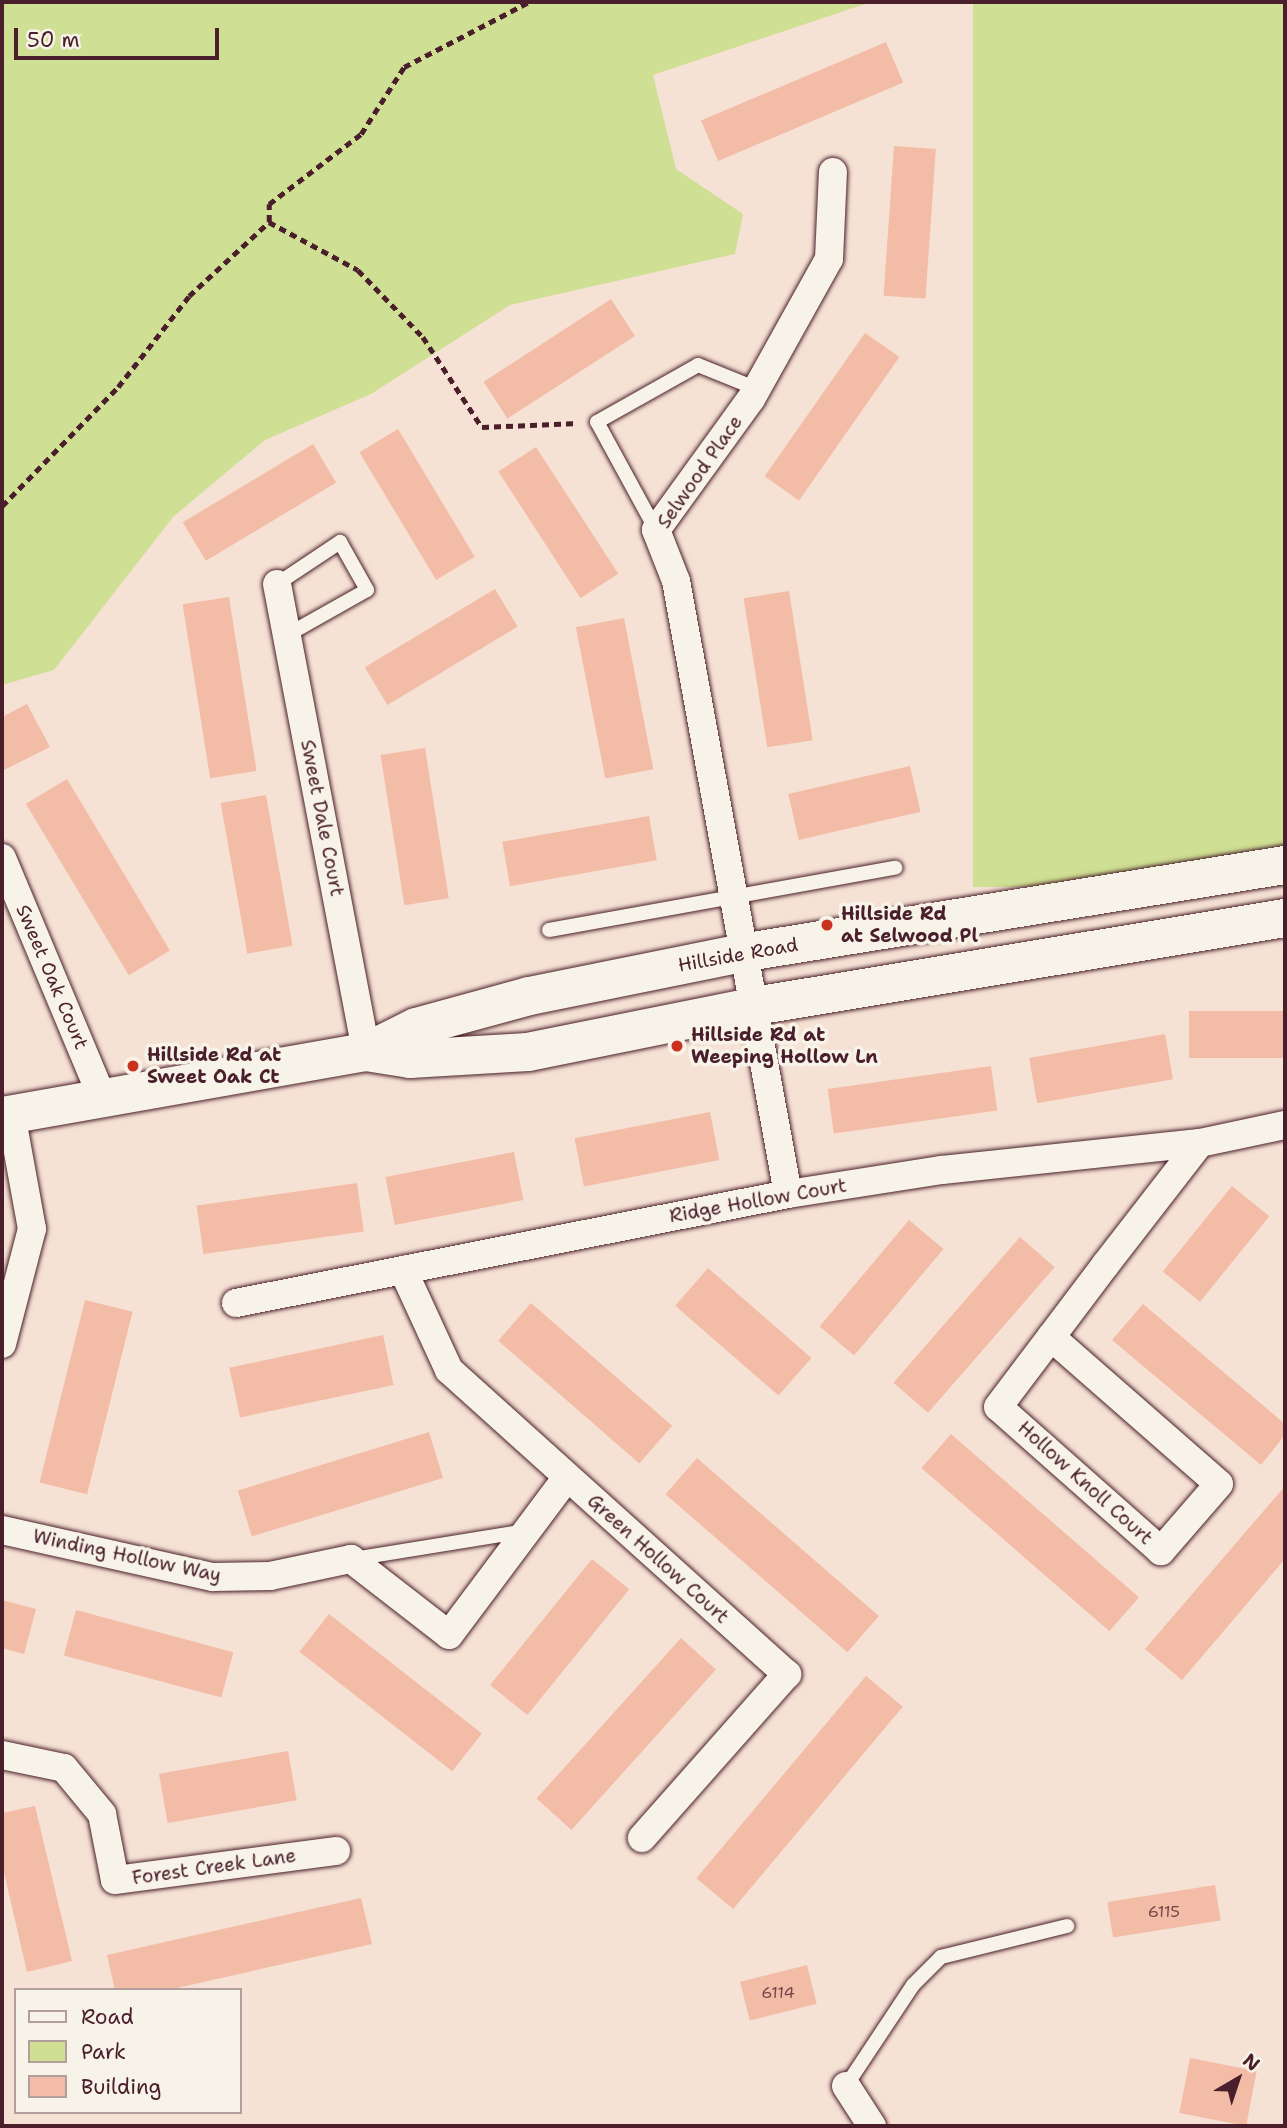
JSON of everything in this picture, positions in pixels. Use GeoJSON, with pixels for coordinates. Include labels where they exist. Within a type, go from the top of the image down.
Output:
{"type":"FeatureCollection","features":[{"type":"Feature","properties":{"kind":"street","name":"Selwood Place"},"geometry":{"type":"LineString","coordinates":[[788,1194],[737,896],[676,581],[656,530],[757,389],[830,259],[833,172]]}},
{"type":"Feature","properties":{"kind":"street","name":"Sweet Dale Court"},"geometry":{"type":"LineString","coordinates":[[277,584],[366,1052]]}},
{"type":"Feature","properties":{"kind":"street","name":"Sweet Oak Court"},"geometry":{"type":"LineString","coordinates":[[2,858],[102,1097]]}},
{"type":"Feature","properties":{"kind":"street","name":"Hillside Road"},"geometry":{"type":"LineString","coordinates":[[6,1115],[366,1052],[416,1027],[529,996],[747,952],[1285,865]]}},
{"type":"Feature","properties":{"kind":"street","name":"Hillside Road"},"geometry":{"type":"LineString","coordinates":[[366,1052],[410,1059],[528,1052],[756,1006],[1285,918]]}},
{"type":"Feature","properties":{"kind":"street"},"geometry":{"type":"LineString","coordinates":[[2,1345],[32,1229],[6,1115]]}},
{"type":"Feature","properties":{"kind":"street","name":"Ridge Hollow Court"},"geometry":{"type":"LineString","coordinates":[[236,1303],[788,1194],[942,1170],[1200,1143],[1285,1125]]}},
{"type":"Feature","properties":{"kind":"street","name":"Hollow Knoll Court"},"geometry":{"type":"LineString","coordinates":[[1051,1337],[1219,1484],[1161,1551],[998,1407],[1051,1337],[1200,1143]]}},
{"type":"Feature","properties":{"kind":"street","name":"Green Hollow Court"},"geometry":{"type":"LineString","coordinates":[[403,1270],[449,1370],[787,1674],[642,1838]]}},
{"type":"Feature","properties":{"kind":"street"},"geometry":{"type":"LineString","coordinates":[[351,1559],[449,1635],[567,1477]]}},
{"type":"Feature","properties":{"kind":"street","name":"Winding Hollow Way"},"geometry":{"type":"LineString","coordinates":[[2,1530],[213,1577],[270,1576],[351,1559]]}},
{"type":"Feature","properties":{"kind":"street","name":"Forest Creek Lane"},"geometry":{"type":"LineString","coordinates":[[2,1755],[64,1768],[102,1814],[115,1880],[336,1851]]}},
{"type":"Feature","properties":{"kind":"street"},"geometry":{"type":"LineString","coordinates":[[846,2086],[872,2126]]}},
{"type":"Feature","properties":{"kind":"lane"},"geometry":{"type":"LineString","coordinates":[[656,530],[597,422],[698,365],[757,389]]}},
{"type":"Feature","properties":{"kind":"lane"},"geometry":{"type":"LineString","coordinates":[[277,584],[340,542],[367,590],[287,635]]}},
{"type":"Feature","properties":{"kind":"lane"},"geometry":{"type":"LineString","coordinates":[[549,930],[895,868]]}},
{"type":"Feature","properties":{"kind":"lane"},"geometry":{"type":"LineString","coordinates":[[351,1559],[527,1531]]}},
{"type":"Feature","properties":{"kind":"lane"},"geometry":{"type":"LineString","coordinates":[[846,2086],[914,1985],[941,1957],[1067,1926]]}},
{"type":"Feature","properties":{"kind":"path"},"geometry":{"type":"LineString","coordinates":[[2,506],[118,387],[190,296],[269,222],[269,204],[360,134],[404,67],[529,2]]}},
{"type":"Feature","properties":{"kind":"path"},"geometry":{"type":"LineString","coordinates":[[269,222],[358,270],[424,337],[482,427],[597,422]]}},
{"type":"Feature","properties":{"kind":"green space"},"geometry":{"type":"Polygon","coordinates":[[[2,2],[871,2],[653,75],[676,169],[743,214],[735,254],[510,305],[371,394],[265,440],[173,517],[54,670],[2,685],[2,2]]]}},
{"type":"Feature","properties":{"kind":"green space"},"geometry":{"type":"Polygon","coordinates":[[[973,2],[1285,2],[1285,887],[973,887],[973,2]]]}},
{"type":"Feature","properties":{"kind":"building"},"geometry":{"type":"Polygon","coordinates":[[[886,42],[903,83],[718,161],[701,121],[886,42]]]}},
{"type":"Feature","properties":{"kind":"building"},"geometry":{"type":"Polygon","coordinates":[[[894,146],[936,149],[925,299],[884,296],[894,146]]]}},
{"type":"Feature","properties":{"kind":"building"},"geometry":{"type":"Polygon","coordinates":[[[611,299],[635,336],[507,419],[484,382],[611,299]]]}},
{"type":"Feature","properties":{"kind":"building"},"geometry":{"type":"Polygon","coordinates":[[[865,333],[899,357],[799,500],[765,476],[865,333]]]}},
{"type":"Feature","properties":{"kind":"building"},"geometry":{"type":"Polygon","coordinates":[[[398,429],[475,557],[436,580],[359,452],[398,429]]]}},
{"type":"Feature","properties":{"kind":"building"},"geometry":{"type":"Polygon","coordinates":[[[313,444],[336,483],[206,561],[183,522],[313,444]]]}},
{"type":"Feature","properties":{"kind":"building"},"geometry":{"type":"Polygon","coordinates":[[[536,447],[618,574],[581,598],[498,472],[536,447]]]}},
{"type":"Feature","properties":{"kind":"building"},"geometry":{"type":"Polygon","coordinates":[[[495,589],[518,627],[387,705],[365,667],[495,589]]]}},
{"type":"Feature","properties":{"kind":"building"},"geometry":{"type":"Polygon","coordinates":[[[789,591],[813,740],[767,747],[744,598],[789,591]]]}},
{"type":"Feature","properties":{"kind":"building"},"geometry":{"type":"Polygon","coordinates":[[[229,597],[257,771],[210,778],[183,604],[229,597]]]}},
{"type":"Feature","properties":{"kind":"building"},"geometry":{"type":"Polygon","coordinates":[[[624,618],[653,769],[605,779],[576,627],[624,618]]]}},
{"type":"Feature","properties":{"kind":"building"},"geometry":{"type":"Polygon","coordinates":[[[27,704],[50,747],[2,771],[2,717],[27,704]]]}},
{"type":"Feature","properties":{"kind":"building"},"geometry":{"type":"Polygon","coordinates":[[[425,748],[449,898],[404,905],[381,755],[425,748]]]}},
{"type":"Feature","properties":{"kind":"building"},"geometry":{"type":"Polygon","coordinates":[[[910,766],[921,812],[799,840],[788,794],[910,766]]]}},
{"type":"Feature","properties":{"kind":"building"},"geometry":{"type":"Polygon","coordinates":[[[67,779],[170,950],[129,975],[26,804],[67,779]]]}},
{"type":"Feature","properties":{"kind":"building"},"geometry":{"type":"Polygon","coordinates":[[[266,795],[293,946],[247,954],[221,803],[266,795]]]}},
{"type":"Feature","properties":{"kind":"building"},"geometry":{"type":"Polygon","coordinates":[[[649,816],[657,860],[510,886],[502,842],[649,816]]]}},
{"type":"Feature","properties":{"kind":"building"},"geometry":{"type":"Polygon","coordinates":[[[1189,1011],[1285,1011],[1285,1058],[1189,1058],[1189,1011]]]}},
{"type":"Feature","properties":{"kind":"building"},"geometry":{"type":"Polygon","coordinates":[[[1165,1034],[1173,1079],[1037,1103],[1029,1058],[1165,1034]]]}},
{"type":"Feature","properties":{"kind":"building"},"geometry":{"type":"Polygon","coordinates":[[[991,1066],[997,1111],[834,1134],[828,1089],[991,1066]]]}},
{"type":"Feature","properties":{"kind":"building"},"geometry":{"type":"Polygon","coordinates":[[[710,1112],[719,1160],[584,1186],[575,1138],[710,1112]]]}},
{"type":"Feature","properties":{"kind":"building"},"geometry":{"type":"Polygon","coordinates":[[[514,1152],[523,1200],[395,1225],[385,1177],[514,1152]]]}},
{"type":"Feature","properties":{"kind":"building"},"geometry":{"type":"Polygon","coordinates":[[[357,1183],[364,1232],[203,1254],[197,1206],[357,1183]]]}},
{"type":"Feature","properties":{"kind":"building"},"geometry":{"type":"Polygon","coordinates":[[[1232,1186],[1269,1216],[1200,1302],[1163,1271],[1232,1186]]]}},
{"type":"Feature","properties":{"kind":"building"},"geometry":{"type":"Polygon","coordinates":[[[909,1220],[943,1249],[854,1355],[820,1326],[909,1220]]]}},
{"type":"Feature","properties":{"kind":"building"},"geometry":{"type":"Polygon","coordinates":[[[1020,1237],[1055,1267],[928,1413],[893,1383],[1020,1237]]]}},
{"type":"Feature","properties":{"kind":"building"},"geometry":{"type":"Polygon","coordinates":[[[708,1268],[811,1358],[779,1396],[675,1306],[708,1268]]]}},
{"type":"Feature","properties":{"kind":"building"},"geometry":{"type":"Polygon","coordinates":[[[85,1300],[133,1312],[87,1494],[40,1482],[85,1300]]]}},
{"type":"Feature","properties":{"kind":"building"},"geometry":{"type":"Polygon","coordinates":[[[531,1303],[672,1426],[639,1463],[498,1341],[531,1303]]]}},
{"type":"Feature","properties":{"kind":"building"},"geometry":{"type":"Polygon","coordinates":[[[1143,1304],[1285,1424],[1285,1435],[1261,1465],[1112,1340],[1143,1304]]]}},
{"type":"Feature","properties":{"kind":"building"},"geometry":{"type":"Polygon","coordinates":[[[383,1335],[394,1385],[240,1418],[229,1368],[383,1335]]]}},
{"type":"Feature","properties":{"kind":"building"},"geometry":{"type":"Polygon","coordinates":[[[429,1432],[443,1478],[252,1536],[238,1490],[429,1432]]]}},
{"type":"Feature","properties":{"kind":"building"},"geometry":{"type":"Polygon","coordinates":[[[951,1434],[1139,1597],[1109,1631],[921,1468],[951,1434]]]}},
{"type":"Feature","properties":{"kind":"building"},"geometry":{"type":"Polygon","coordinates":[[[697,1458],[879,1616],[847,1652],[666,1494],[697,1458]]]}},
{"type":"Feature","properties":{"kind":"building"},"geometry":{"type":"Polygon","coordinates":[[[1285,1486],[1285,1559],[1182,1680],[1145,1649],[1285,1486]]]}},
{"type":"Feature","properties":{"kind":"building"},"geometry":{"type":"Polygon","coordinates":[[[592,1559],[629,1589],[527,1715],[490,1685],[592,1559]]]}},
{"type":"Feature","properties":{"kind":"building"},"geometry":{"type":"Polygon","coordinates":[[[2,1600],[36,1609],[24,1654],[2,1648],[2,1600]]]}},
{"type":"Feature","properties":{"kind":"building"},"geometry":{"type":"Polygon","coordinates":[[[76,1610],[233,1652],[221,1698],[64,1655],[76,1610]]]}},
{"type":"Feature","properties":{"kind":"building"},"geometry":{"type":"Polygon","coordinates":[[[329,1614],[482,1733],[452,1771],[299,1652],[329,1614]]]}},
{"type":"Feature","properties":{"kind":"building"},"geometry":{"type":"Polygon","coordinates":[[[681,1638],[716,1669],[571,1830],[536,1799],[681,1638]]]}},
{"type":"Feature","properties":{"kind":"building"},"geometry":{"type":"Polygon","coordinates":[[[866,1676],[903,1707],[733,1909],[696,1878],[866,1676]]]}},
{"type":"Feature","properties":{"kind":"building"},"geometry":{"type":"Polygon","coordinates":[[[288,1751],[297,1800],[168,1823],[159,1774],[288,1751]]]}},
{"type":"Feature","properties":{"kind":"building"},"geometry":{"type":"Polygon","coordinates":[[[35,1806],[72,1961],[27,1972],[2,1864],[2,1813],[35,1806]]]}},
{"type":"Feature","properties":{"kind":"building"},"geometry":{"type":"Polygon","coordinates":[[[1215,1885],[1221,1921],[1113,1938],[1107,1902],[1215,1885]]]}},
{"type":"Feature","properties":{"kind":"building"},"geometry":{"type":"Polygon","coordinates":[[[361,1898],[372,1944],[177,1988],[115,1988],[107,1955],[361,1898]]]}},
{"type":"Feature","properties":{"kind":"building"},"geometry":{"type":"Polygon","coordinates":[[[807,1965],[817,2004],[750,2021],[740,1982],[807,1965]]]}},
{"type":"Feature","properties":{"kind":"building"},"geometry":{"type":"Polygon","coordinates":[[[1190,2058],[1257,2071],[1246,2126],[1179,2113],[1190,2058]]]}},
{"type":"Feature","properties":{"kind":"place","name":"Hillside Rd at Selwood Pl"},"geometry":{"type":"Point","coordinates":[827,925]}},
{"type":"Feature","properties":{"kind":"place","name":"Hillside Rd at Weeping Hollow Ln"},"geometry":{"type":"Point","coordinates":[677,1046]}},
{"type":"Feature","properties":{"kind":"place","name":"Hillside Rd at Sweet Oak Ct"},"geometry":{"type":"Point","coordinates":[133,1066]}}]}
